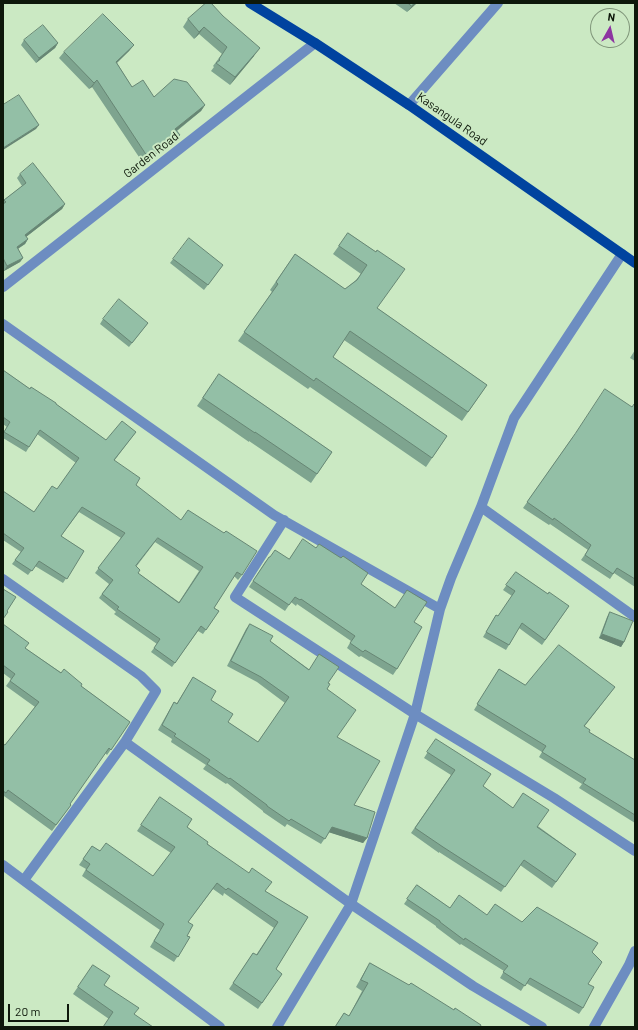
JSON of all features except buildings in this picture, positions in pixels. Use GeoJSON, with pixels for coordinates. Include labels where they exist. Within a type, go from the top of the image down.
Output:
{"type":"FeatureCollection","features":[{"type":"Feature","properties":{"kind":"main road","name":"Kasangula Road"},"geometry":{"type":"LineString","coordinates":[[250,3],[315,43],[409,105],[635,263]]}},
{"type":"Feature","properties":{"kind":"street"},"geometry":{"type":"LineString","coordinates":[[409,105],[498,3]]}},
{"type":"Feature","properties":{"kind":"street","name":"Garden Road"},"geometry":{"type":"LineString","coordinates":[[3,287],[315,43]]}},
{"type":"Feature","properties":{"kind":"street"},"geometry":{"type":"LineString","coordinates":[[277,1027],[351,904],[415,714],[440,609],[451,578],[481,507],[514,418],[622,254]]}},
{"type":"Feature","properties":{"kind":"street"},"geometry":{"type":"LineString","coordinates":[[3,324],[268,511],[440,609]]}},
{"type":"Feature","properties":{"kind":"street"},"geometry":{"type":"LineString","coordinates":[[481,507],[635,617]]}},
{"type":"Feature","properties":{"kind":"street"},"geometry":{"type":"LineString","coordinates":[[284,520],[234,597],[415,714],[554,798],[635,851]]}},
{"type":"Feature","properties":{"kind":"street"},"geometry":{"type":"LineString","coordinates":[[3,579],[142,676],[156,691],[125,742],[24,880]]}},
{"type":"Feature","properties":{"kind":"street"},"geometry":{"type":"LineString","coordinates":[[125,742],[351,904],[473,986],[542,1027]]}},
{"type":"Feature","properties":{"kind":"street"},"geometry":{"type":"LineString","coordinates":[[3,864],[220,1027]]}},
{"type":"Feature","properties":{"kind":"street"},"geometry":{"type":"LineString","coordinates":[[594,1027],[629,964],[635,950]]}}]}
